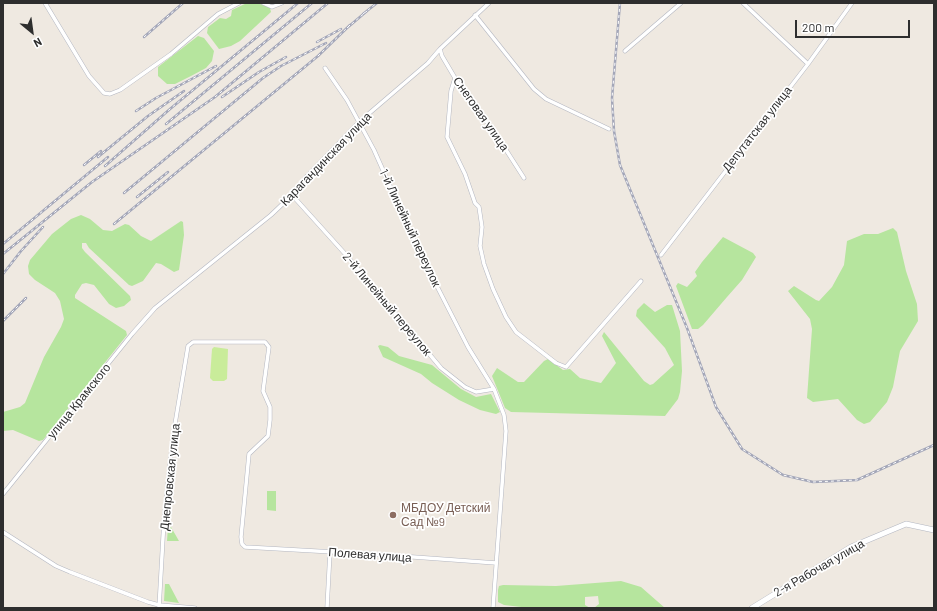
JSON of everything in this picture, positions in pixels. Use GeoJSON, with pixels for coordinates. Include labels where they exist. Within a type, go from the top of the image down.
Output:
{"type":"FeatureCollection","features":[{"type":"Feature","properties":{"kind":"main road","name":"2-я Рабочая улица"},"geometry":{"type":"LineString","coordinates":[[752,608],[851,547],[906,524],[934,530]]}},
{"type":"Feature","properties":{"kind":"street"},"geometry":{"type":"LineString","coordinates":[[45,3],[86,70],[104,93],[110,94],[120,90],[171,54],[218,14],[239,3]]}},
{"type":"Feature","properties":{"kind":"street"},"geometry":{"type":"LineString","coordinates":[[263,3],[272,7],[282,3]]}},
{"type":"Feature","properties":{"kind":"street","name":"Карагандинская улица"},"geometry":{"type":"LineString","coordinates":[[155,308],[251,233],[292,195],[306,176],[359,122],[428,63],[440,49],[475,15],[490,3]]}},
{"type":"Feature","properties":{"kind":"street"},"geometry":{"type":"LineString","coordinates":[[625,52],[682,3]]}},
{"type":"Feature","properties":{"kind":"street"},"geometry":{"type":"LineString","coordinates":[[744,3],[808,64]]}},
{"type":"Feature","properties":{"kind":"street","name":"Депутатская улица"},"geometry":{"type":"LineString","coordinates":[[661,255],[808,64],[852,3]]}},
{"type":"Feature","properties":{"kind":"street"},"geometry":{"type":"LineString","coordinates":[[475,15],[534,89],[546,99],[609,129]]}},
{"type":"Feature","properties":{"kind":"street","name":"Снеговая улица"},"geometry":{"type":"LineString","coordinates":[[440,49],[442,56],[455,78],[499,139],[524,178]]}},
{"type":"Feature","properties":{"kind":"street","name":"1-й Линейный переулок"},"geometry":{"type":"LineString","coordinates":[[325,68],[342,91],[359,122],[387,178],[424,262],[468,347],[494,389],[506,421],[493,608]]}},
{"type":"Feature","properties":{"kind":"street"},"geometry":{"type":"LineString","coordinates":[[455,78],[451,90],[447,137],[465,174],[475,203],[479,207],[482,227],[480,246],[484,264],[493,289],[506,317],[516,332],[562,367],[566,367],[641,281]]}},
{"type":"Feature","properties":{"kind":"street","name":"2-й Линейный переулок"},"geometry":{"type":"LineString","coordinates":[[292,195],[347,256],[441,368],[464,387],[476,392],[494,389]]}},
{"type":"Feature","properties":{"kind":"street","name":"улица Крамского"},"geometry":{"type":"LineString","coordinates":[[3,494],[132,334],[155,308]]}},
{"type":"Feature","properties":{"kind":"street","name":"Днепровская улица"},"geometry":{"type":"LineString","coordinates":[[159,606],[166,497],[173,436],[188,346],[193,342],[265,342],[269,347],[263,391],[270,407],[268,436],[249,454],[241,537],[242,544],[245,547]]}},
{"type":"Feature","properties":{"kind":"street"},"geometry":{"type":"LineString","coordinates":[[3,532],[49,562],[70,572],[159,606],[195,608]]}},
{"type":"Feature","properties":{"kind":"street","name":"Полевая улица"},"geometry":{"type":"LineString","coordinates":[[245,547],[496,563]]}},
{"type":"Feature","properties":{"kind":"street"},"geometry":{"type":"LineString","coordinates":[[327,608],[330,552]]}},
{"type":"Feature","properties":{"kind":"green space"},"geometry":{"type":"Polygon","coordinates":[[[247,3],[258,3],[270,8],[271,12],[240,41],[231,46],[219,49],[207,33],[208,27],[220,18],[226,19],[231,16],[232,10],[247,3]]]}},
{"type":"Feature","properties":{"kind":"green space"},"geometry":{"type":"Polygon","coordinates":[[[198,36],[204,38],[214,51],[212,61],[206,68],[191,76],[175,84],[167,84],[158,76],[158,67],[198,36]]]}},
{"type":"Feature","properties":{"kind":"green space"},"geometry":{"type":"Polygon","coordinates":[[[81,215],[90,219],[103,230],[112,231],[125,224],[129,225],[141,236],[151,241],[181,221],[183,222],[184,235],[179,270],[174,272],[161,264],[156,263],[143,281],[132,286],[129,285],[89,248],[86,243],[82,243],[82,248],[85,252],[130,296],[131,300],[124,306],[116,308],[109,304],[94,285],[86,283],[82,284],[75,295],[75,298],[126,331],[127,335],[43,440],[39,441],[13,430],[3,431],[3,412],[20,407],[25,403],[44,357],[64,319],[60,301],[55,293],[35,280],[29,274],[28,266],[30,260],[52,234],[71,219],[81,215]]]}},
{"type":"Feature","properties":{"kind":"green space"},"geometry":{"type":"Polygon","coordinates":[[[893,228],[897,232],[906,271],[917,304],[918,321],[900,351],[893,387],[887,402],[870,422],[864,424],[857,420],[838,399],[813,402],[807,398],[812,329],[810,319],[788,291],[794,286],[819,301],[832,287],[844,265],[847,241],[864,234],[878,234],[893,228]]]}},
{"type":"Feature","properties":{"kind":"green space"},"geometry":{"type":"Polygon","coordinates":[[[723,237],[753,253],[756,257],[742,280],[703,325],[698,329],[692,329],[676,286],[678,283],[687,287],[697,276],[695,272],[702,262],[723,237]]]}},
{"type":"Feature","properties":{"kind":"green space"},"geometry":{"type":"Polygon","coordinates":[[[644,303],[655,312],[667,305],[672,305],[680,331],[682,371],[680,392],[678,399],[665,416],[511,412],[505,408],[492,376],[497,368],[518,382],[524,382],[544,361],[548,359],[563,370],[570,369],[580,378],[601,383],[616,363],[602,336],[604,332],[644,381],[650,385],[653,384],[674,365],[665,348],[636,316],[637,310],[644,303]]]}},
{"type":"Feature","properties":{"kind":"green space"},"geometry":{"type":"Polygon","coordinates":[[[378,346],[388,347],[399,356],[432,365],[461,389],[476,397],[491,394],[500,412],[496,414],[480,410],[459,400],[432,383],[421,374],[383,357],[378,346]]]}},
{"type":"Feature","properties":{"kind":"green space"},"geometry":{"type":"Polygon","coordinates":[[[214,347],[228,349],[227,379],[224,381],[213,381],[210,378],[212,349],[214,347]]]}},
{"type":"Feature","properties":{"kind":"green space"},"geometry":{"type":"Polygon","coordinates":[[[267,491],[276,491],[276,511],[267,510],[267,491]]]}},
{"type":"Feature","properties":{"kind":"green space"},"geometry":{"type":"Polygon","coordinates":[[[168,527],[171,527],[179,541],[167,541],[168,527]]]}},
{"type":"Feature","properties":{"kind":"green space"},"geometry":{"type":"Polygon","coordinates":[[[621,581],[641,587],[665,608],[594,608],[599,604],[598,596],[585,597],[585,605],[590,608],[530,608],[504,605],[498,602],[499,586],[503,585],[556,586],[621,581]]]}},
{"type":"Feature","properties":{"kind":"green space"},"geometry":{"type":"Polygon","coordinates":[[[165,584],[169,584],[179,603],[164,601],[165,584]]]}},
{"type":"Feature","properties":{"kind":"railway"},"geometry":{"type":"LineString","coordinates":[[144,37],[183,3]]}},
{"type":"Feature","properties":{"kind":"railway"},"geometry":{"type":"LineString","coordinates":[[105,166],[170,109],[298,3]]}},
{"type":"Feature","properties":{"kind":"railway"},"geometry":{"type":"LineString","coordinates":[[166,124],[312,3]]}},
{"type":"Feature","properties":{"kind":"railway"},"geometry":{"type":"LineString","coordinates":[[3,254],[92,182],[215,97],[328,3]]}},
{"type":"Feature","properties":{"kind":"railway"},"geometry":{"type":"LineString","coordinates":[[363,14],[377,3]]}},
{"type":"Feature","properties":{"kind":"railway"},"geometry":{"type":"LineString","coordinates":[[620,3],[612,98],[614,131],[620,165],[687,328],[716,407],[742,449],[783,475],[813,482],[857,480],[934,445]]}},
{"type":"Feature","properties":{"kind":"railway"},"geometry":{"type":"LineString","coordinates":[[347,28],[367,11]]}},
{"type":"Feature","properties":{"kind":"railway"},"geometry":{"type":"LineString","coordinates":[[114,224],[318,56],[350,25]]}},
{"type":"Feature","properties":{"kind":"railway"},"geometry":{"type":"LineString","coordinates":[[317,42],[341,29]]}},
{"type":"Feature","properties":{"kind":"railway"},"geometry":{"type":"LineString","coordinates":[[124,193],[263,78],[281,66],[326,43]]}},
{"type":"Feature","properties":{"kind":"railway"},"geometry":{"type":"LineString","coordinates":[[222,97],[259,72],[286,57]]}},
{"type":"Feature","properties":{"kind":"railway"},"geometry":{"type":"LineString","coordinates":[[136,111],[156,98],[216,66]]}},
{"type":"Feature","properties":{"kind":"railway"},"geometry":{"type":"LineString","coordinates":[[98,157],[148,116],[184,91]]}},
{"type":"Feature","properties":{"kind":"railway"},"geometry":{"type":"LineString","coordinates":[[84,165],[101,151]]}},
{"type":"Feature","properties":{"kind":"railway"},"geometry":{"type":"LineString","coordinates":[[3,244],[108,157]]}},
{"type":"Feature","properties":{"kind":"railway"},"geometry":{"type":"LineString","coordinates":[[137,197],[168,172]]}},
{"type":"Feature","properties":{"kind":"railway"},"geometry":{"type":"LineString","coordinates":[[3,274],[43,227]]}},
{"type":"Feature","properties":{"kind":"railway"},"geometry":{"type":"LineString","coordinates":[[3,321],[26,298]]}},
{"type":"Feature","properties":{"kind":"place","name":"МБДОУ Детский Сад №9"},"geometry":{"type":"Point","coordinates":[393,515]}}]}
